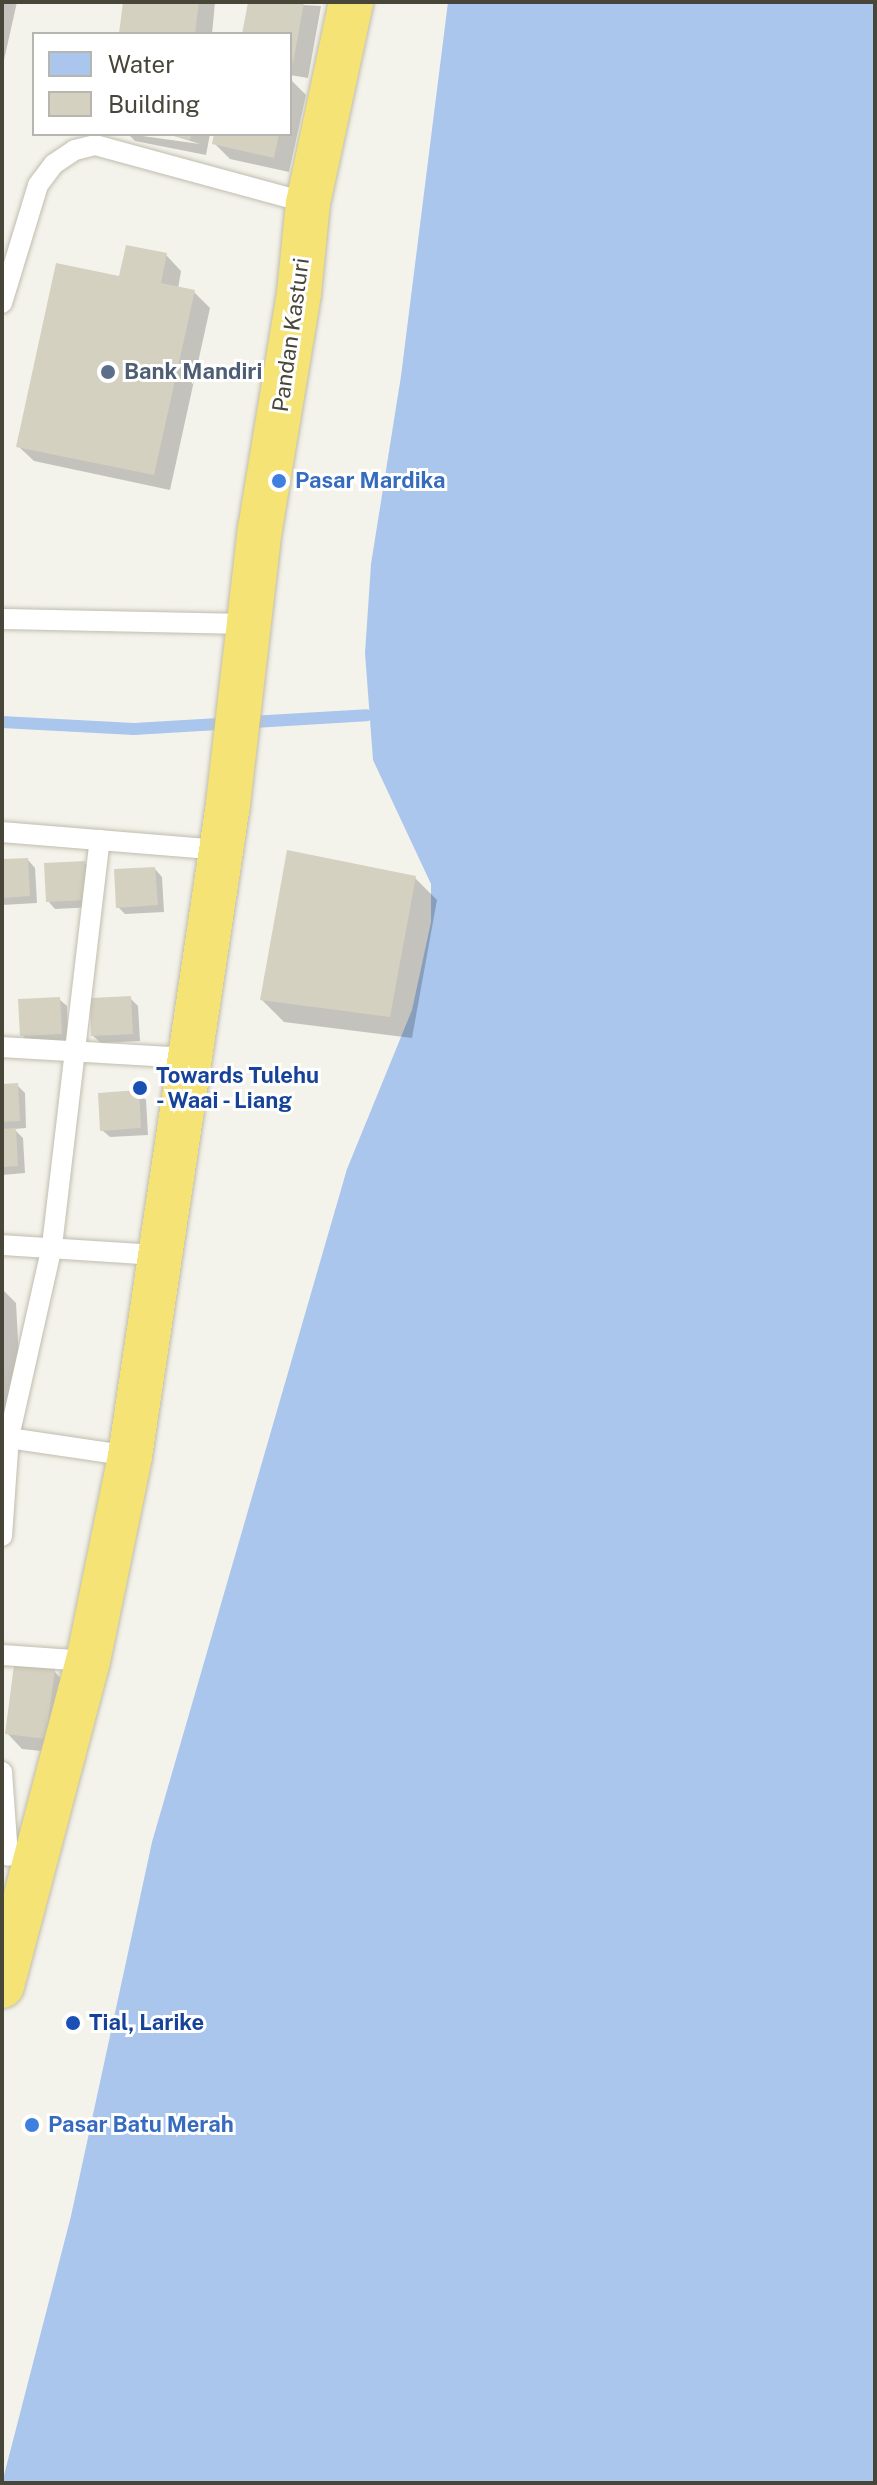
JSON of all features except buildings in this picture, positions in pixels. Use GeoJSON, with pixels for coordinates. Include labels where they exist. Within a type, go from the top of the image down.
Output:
{"type":"FeatureCollection","features":[{"type":"Feature","properties":{"kind":"highway","name":"Pandan Kasturi"},"geometry":{"type":"LineString","coordinates":[[2,1986],[16,1855],[88,1661],[130,1456],[186,1058],[228,804],[248,624],[299,293],[308,203],[351,2]]}},
{"type":"Feature","properties":{"kind":"lane"},"geometry":{"type":"LineString","coordinates":[[2,303],[38,185],[54,164],[75,150],[95,145],[308,203]]}},
{"type":"Feature","properties":{"kind":"lane"},"geometry":{"type":"LineString","coordinates":[[2,619],[248,624]]}},
{"type":"Feature","properties":{"kind":"lane"},"geometry":{"type":"LineString","coordinates":[[2,832],[221,850]]}},
{"type":"Feature","properties":{"kind":"lane"},"geometry":{"type":"LineString","coordinates":[[2,1536],[5,1437],[52,1246],[100,840]]}},
{"type":"Feature","properties":{"kind":"lane"},"geometry":{"type":"LineString","coordinates":[[2,1047],[186,1058]]}},
{"type":"Feature","properties":{"kind":"lane"},"geometry":{"type":"LineString","coordinates":[[2,1245],[158,1255]]}},
{"type":"Feature","properties":{"kind":"lane"},"geometry":{"type":"LineString","coordinates":[[5,1437],[130,1456]]}},
{"type":"Feature","properties":{"kind":"lane"},"geometry":{"type":"LineString","coordinates":[[2,1655],[88,1661]]}},
{"type":"Feature","properties":{"kind":"lane"},"geometry":{"type":"LineString","coordinates":[[2,1772],[16,1855]]}},
{"type":"Feature","properties":{"kind":"water"},"geometry":{"type":"Polygon","coordinates":[[[448,2],[875,2],[875,2483],[2,2483],[71,2216],[152,1842],[347,1169],[412,1010],[431,922],[431,884],[373,760],[365,653],[371,564],[401,376],[448,2]]]}},
{"type":"Feature","properties":{"kind":"waterway"},"geometry":{"type":"LineString","coordinates":[[2,722],[134,729],[367,715]]}},
{"type":"Feature","properties":{"kind":"place","name":"Bank Mandiri"},"geometry":{"type":"Point","coordinates":[108,372]}},
{"type":"Feature","properties":{"kind":"place","name":"Pasar Mardika"},"geometry":{"type":"Point","coordinates":[279,481]}},
{"type":"Feature","properties":{"kind":"place","name":"Towards Tulehu - Waai - Liang"},"geometry":{"type":"Point","coordinates":[140,1088]}},
{"type":"Feature","properties":{"kind":"place","name":"Tial, Larike"},"geometry":{"type":"Point","coordinates":[73,2023]}},
{"type":"Feature","properties":{"kind":"place","name":"Pasar Batu Merah"},"geometry":{"type":"Point","coordinates":[32,2125]}}]}
